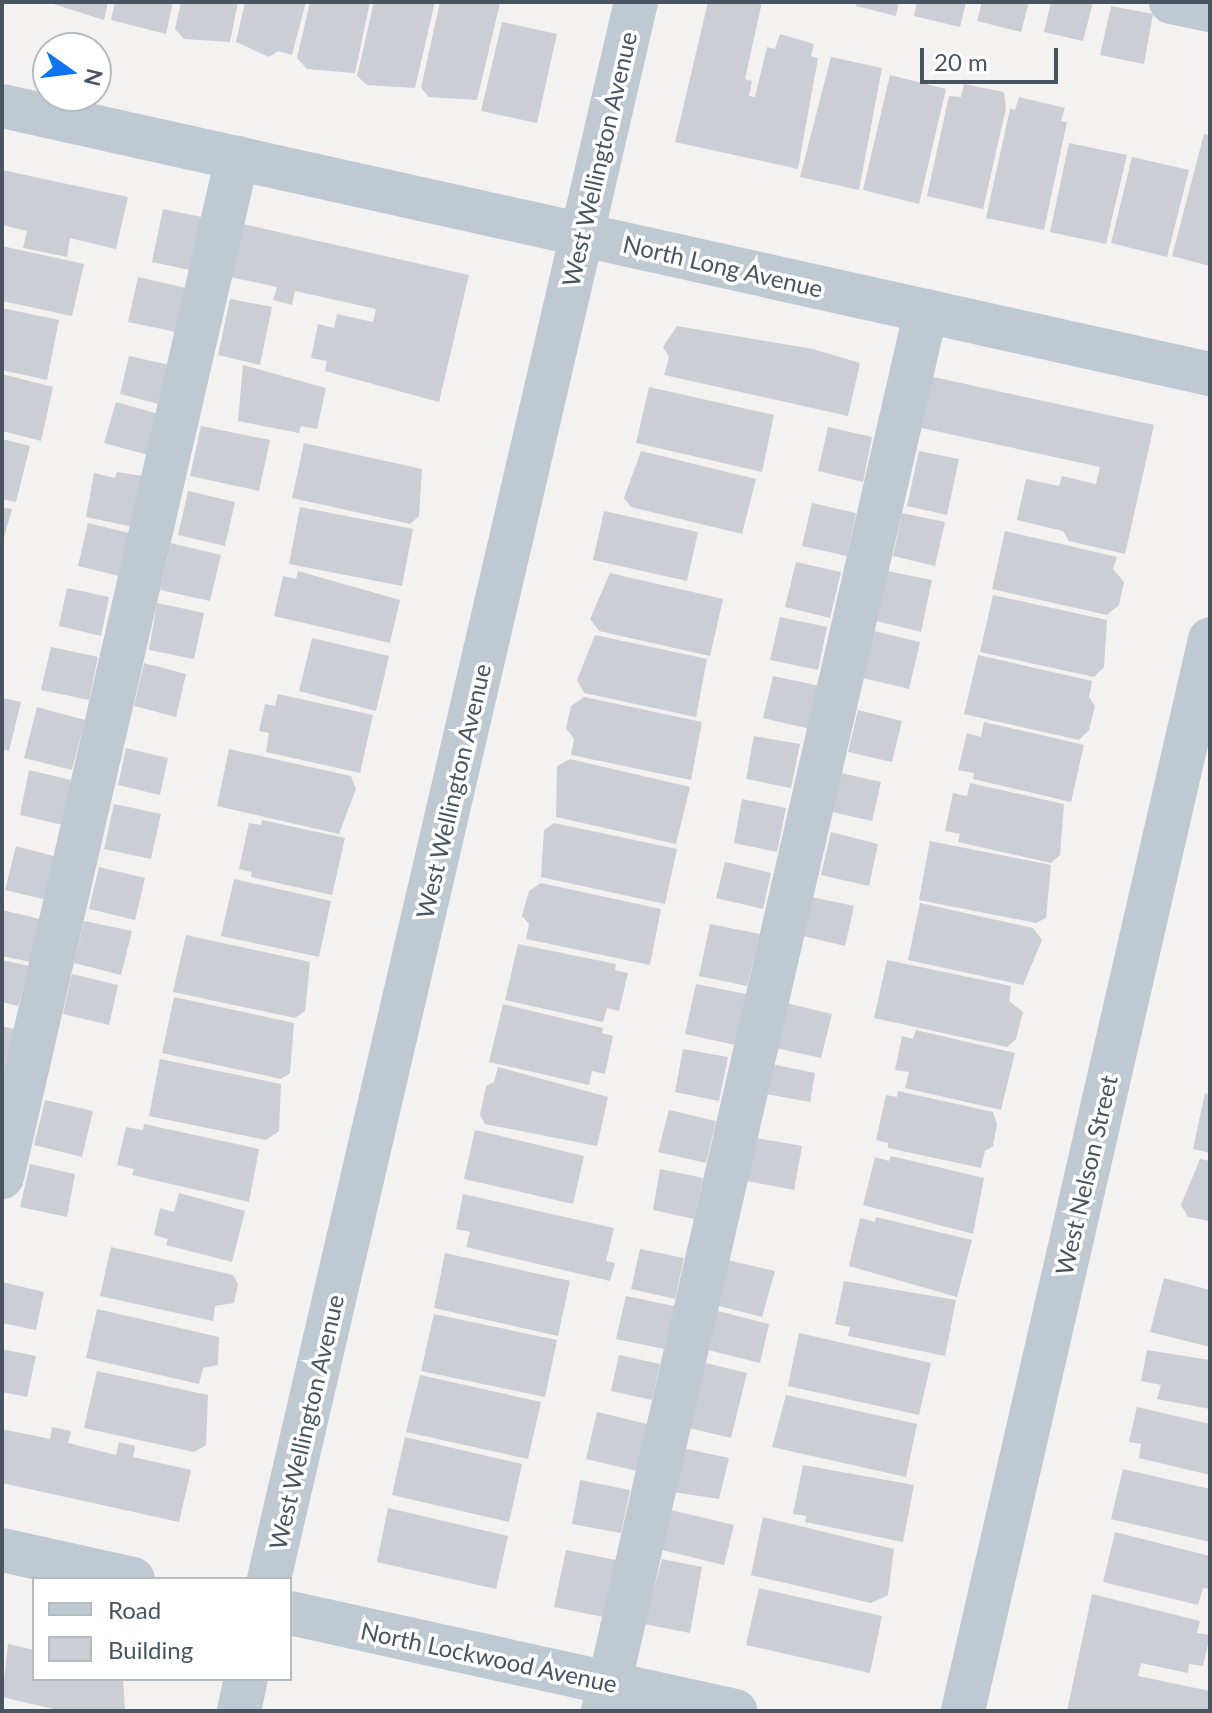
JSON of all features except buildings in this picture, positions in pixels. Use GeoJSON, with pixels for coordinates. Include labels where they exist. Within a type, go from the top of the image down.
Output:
{"type":"FeatureCollection","features":[{"type":"Feature","properties":{"kind":"street","name":"West Wellington Avenue"},"geometry":{"type":"LineString","coordinates":[[269,1577],[636,2]]}},
{"type":"Feature","properties":{"kind":"street"},"geometry":{"type":"LineString","coordinates":[[1171,2],[1210,10]]}},
{"type":"Feature","properties":{"kind":"street","name":"North Long Avenue"},"geometry":{"type":"LineString","coordinates":[[2,106],[1210,374]]}},
{"type":"Feature","properties":{"kind":"street"},"geometry":{"type":"LineString","coordinates":[[2,1177],[237,158]]}},
{"type":"Feature","properties":{"kind":"street"},"geometry":{"type":"LineString","coordinates":[[607,1697],[926,311]]}},
{"type":"Feature","properties":{"kind":"street","name":"West Nelson Street"},"geometry":{"type":"LineString","coordinates":[[963,1711],[1210,639]]}},
{"type":"Feature","properties":{"kind":"street"},"geometry":{"type":"LineString","coordinates":[[2,1550],[124,1577]]}},
{"type":"Feature","properties":{"kind":"street","name":"North Lockwood Avenue"},"geometry":{"type":"LineString","coordinates":[[292,1614],[607,1697],[735,1711]]}},
{"type":"Feature","properties":{"kind":"street"},"geometry":{"type":"LineString","coordinates":[[239,1711],[246,1681]]}}]}
